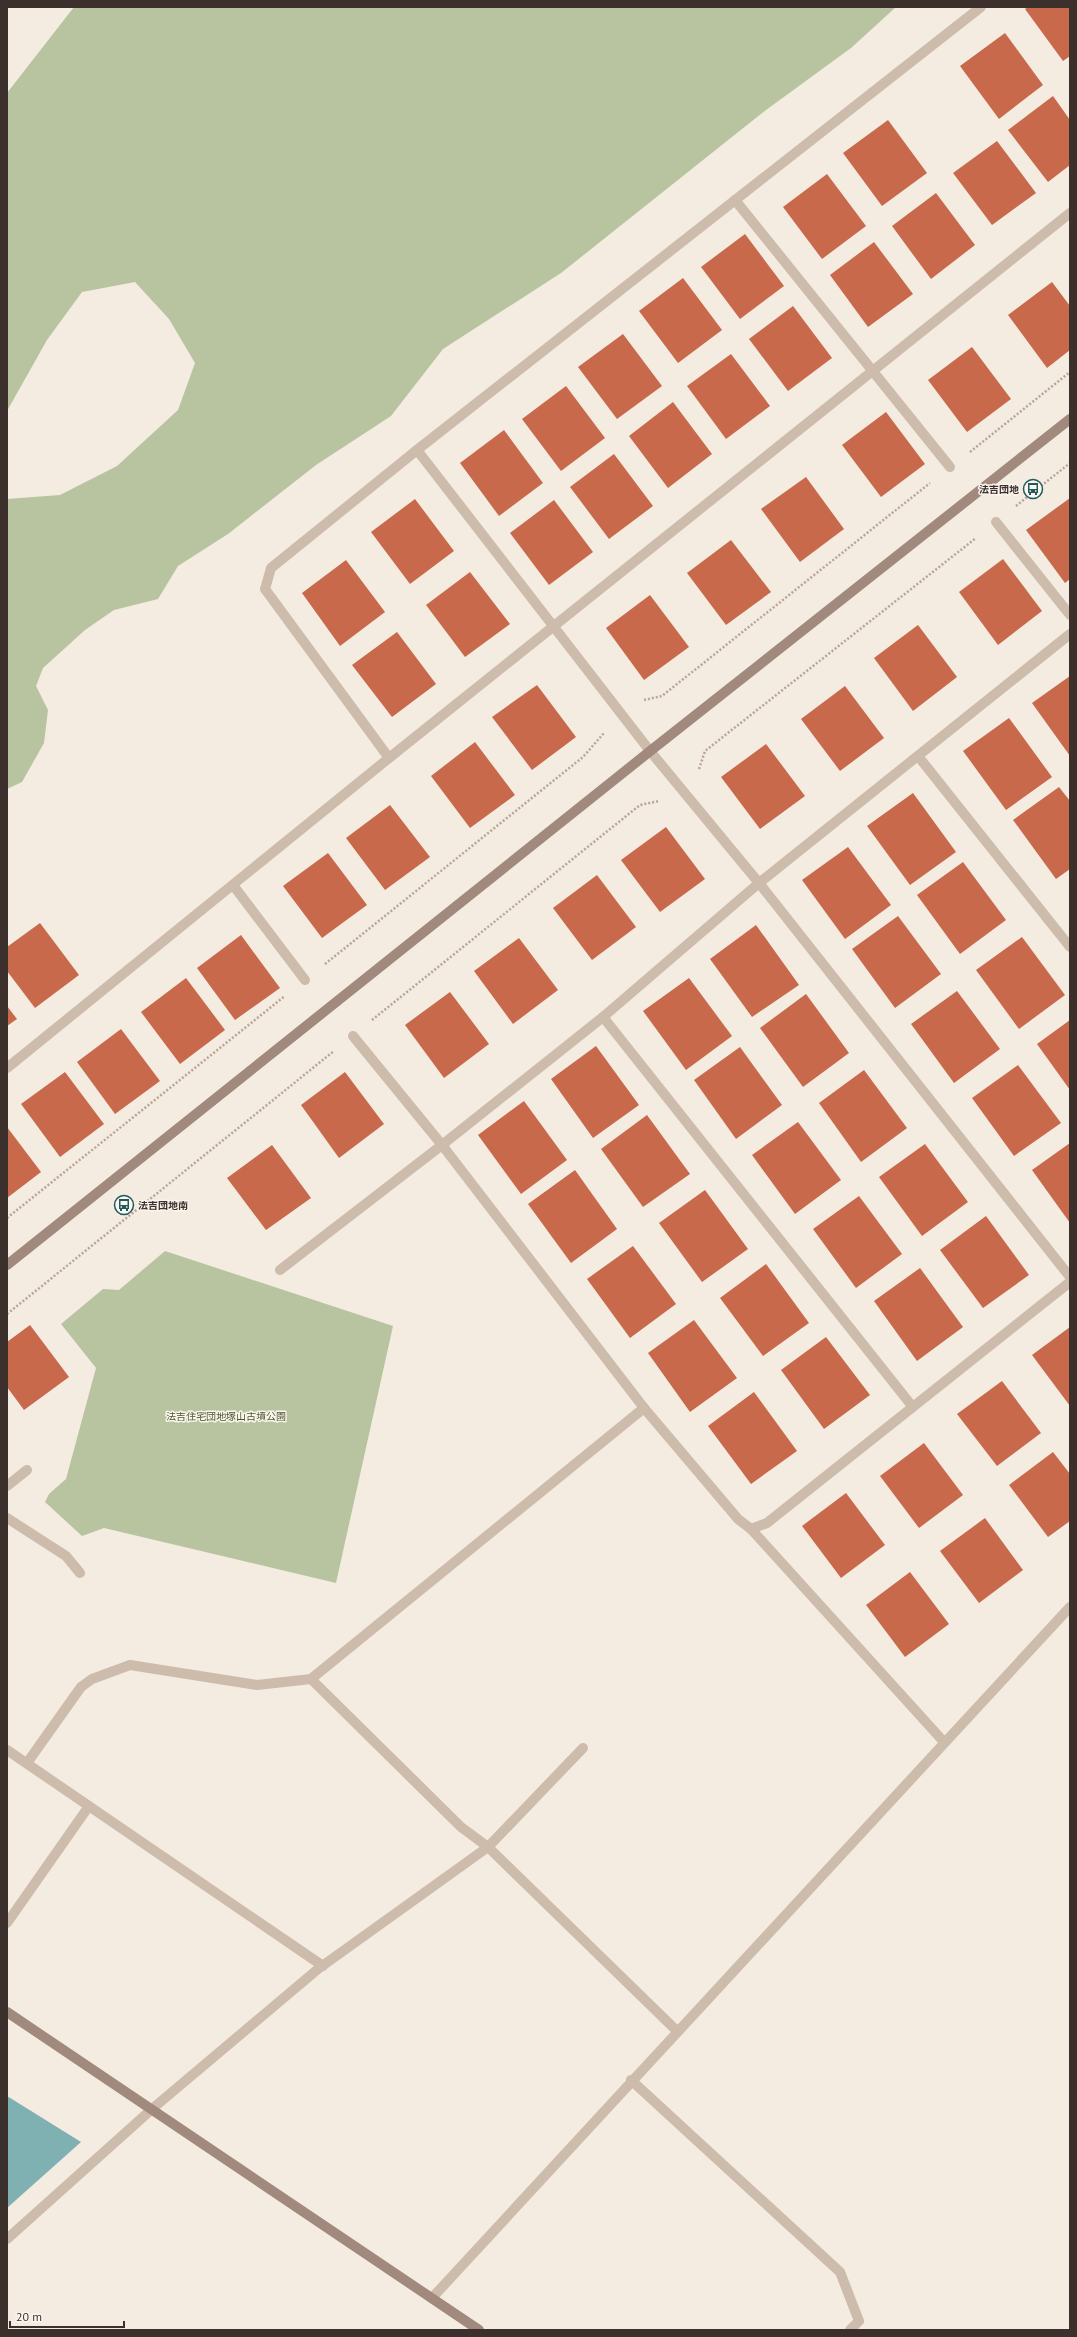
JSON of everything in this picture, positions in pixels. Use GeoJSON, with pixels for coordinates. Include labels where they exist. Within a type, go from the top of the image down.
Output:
{"type":"FeatureCollection","features":[{"type":"Feature","properties":{"kind":"street"},"geometry":{"type":"LineString","coordinates":[[389,758],[265,589],[271,568],[417,450],[981,7]]}},
{"type":"Feature","properties":{"kind":"street"},"geometry":{"type":"LineString","coordinates":[[735,200],[950,467]]}},
{"type":"Feature","properties":{"kind":"street"},"geometry":{"type":"LineString","coordinates":[[7,1068],[389,758],[1070,213]]}},
{"type":"Feature","properties":{"kind":"street"},"geometry":{"type":"LineString","coordinates":[[7,1265],[650,751],[1070,420]]}},
{"type":"Feature","properties":{"kind":"street"},"geometry":{"type":"LineString","coordinates":[[417,450],[650,751],[760,883],[1070,1277]]}},
{"type":"Feature","properties":{"kind":"street"},"geometry":{"type":"LineString","coordinates":[[996,522],[1070,615]]}},
{"type":"Feature","properties":{"kind":"street"},"geometry":{"type":"LineString","coordinates":[[280,1270],[442,1145],[603,1017],[760,883],[1070,634]]}},
{"type":"Feature","properties":{"kind":"street"},"geometry":{"type":"LineString","coordinates":[[918,756],[1070,947]]}},
{"type":"Feature","properties":{"kind":"street"},"geometry":{"type":"LineString","coordinates":[[233,885],[305,980]]}},
{"type":"Feature","properties":{"kind":"street"},"geometry":{"type":"LineString","coordinates":[[603,1017],[912,1406]]}},
{"type":"Feature","properties":{"kind":"street"},"geometry":{"type":"LineString","coordinates":[[353,1036],[442,1145],[644,1408],[738,1519],[751,1529],[944,1742]]}},
{"type":"Feature","properties":{"kind":"street"},"geometry":{"type":"LineString","coordinates":[[751,1529],[766,1522],[1070,1282]]}},
{"type":"Feature","properties":{"kind":"street"},"geometry":{"type":"LineString","coordinates":[[27,1763],[81,1688],[92,1679],[117,1668],[141,1666],[258,1685],[311,1679],[644,1408]]}},
{"type":"Feature","properties":{"kind":"street"},"geometry":{"type":"LineString","coordinates":[[7,1486],[27,1470]]}},
{"type":"Feature","properties":{"kind":"street"},"geometry":{"type":"LineString","coordinates":[[7,1518],[66,1556],[80,1573]]}},
{"type":"Feature","properties":{"kind":"street"},"geometry":{"type":"LineString","coordinates":[[432,2298],[677,2030],[1070,1607]]}},
{"type":"Feature","properties":{"kind":"street"},"geometry":{"type":"LineString","coordinates":[[311,1679],[461,1827],[488,1847],[677,2030]]}},
{"type":"Feature","properties":{"kind":"street"},"geometry":{"type":"LineString","coordinates":[[7,2239],[152,2109],[323,1966],[488,1847],[583,1748]]}},
{"type":"Feature","properties":{"kind":"street"},"geometry":{"type":"LineString","coordinates":[[7,1750],[323,1966]]}},
{"type":"Feature","properties":{"kind":"street"},"geometry":{"type":"LineString","coordinates":[[7,1923],[89,1806]]}},
{"type":"Feature","properties":{"kind":"street"},"geometry":{"type":"LineString","coordinates":[[7,2012],[479,2330]]}},
{"type":"Feature","properties":{"kind":"street"},"geometry":{"type":"LineString","coordinates":[[631,2080],[840,2272],[859,2321],[850,2330]]}},
{"type":"Feature","properties":{"kind":"path"},"geometry":{"type":"LineString","coordinates":[[639,701],[662,696],[1070,372]]}},
{"type":"Feature","properties":{"kind":"path"},"geometry":{"type":"LineString","coordinates":[[696,776],[705,751],[1070,463]]}},
{"type":"Feature","properties":{"kind":"green space"},"geometry":{"type":"Polygon","coordinates":[[[74,7],[896,7],[851,48],[766,110],[561,273],[443,349],[391,416],[316,465],[228,534],[178,566],[158,599],[114,610],[85,630],[43,668],[36,686],[48,710],[44,743],[22,782],[7,789],[7,499],[60,495],[117,466],[178,410],[195,363],[169,319],[135,282],[82,292],[47,340],[7,411],[7,93],[74,7]]]}},
{"type":"Feature","properties":{"kind":"green space","name":"法吉住宅団地塚山古墳公園"},"geometry":{"type":"Polygon","coordinates":[[[165,1251],[393,1326],[336,1583],[104,1528],[82,1536],[45,1502],[49,1494],[66,1479],[96,1368],[61,1324],[103,1289],[119,1290],[165,1251]]]}},
{"type":"Feature","properties":{"kind":"water"},"geometry":{"type":"Polygon","coordinates":[[[7,2096],[81,2142],[7,2208],[7,2096]]]}},
{"type":"Feature","properties":{"kind":"building"},"geometry":{"type":"Polygon","coordinates":[[[1028,7],[1070,7],[1070,56],[1063,61],[1025,9],[1028,7]]]}},
{"type":"Feature","properties":{"kind":"building"},"geometry":{"type":"Polygon","coordinates":[[[1005,33],[1043,85],[999,119],[960,66],[1005,33]]]}},
{"type":"Feature","properties":{"kind":"building"},"geometry":{"type":"Polygon","coordinates":[[[1053,96],[1070,120],[1070,165],[1048,182],[1008,130],[1053,96]]]}},
{"type":"Feature","properties":{"kind":"building"},"geometry":{"type":"Polygon","coordinates":[[[888,120],[927,173],[882,206],[843,153],[888,120]]]}},
{"type":"Feature","properties":{"kind":"building"},"geometry":{"type":"Polygon","coordinates":[[[997,141],[1036,193],[992,225],[953,173],[997,141]]]}},
{"type":"Feature","properties":{"kind":"building"},"geometry":{"type":"Polygon","coordinates":[[[827,174],[866,226],[822,259],[783,207],[827,174]]]}},
{"type":"Feature","properties":{"kind":"building"},"geometry":{"type":"Polygon","coordinates":[[[936,193],[975,245],[931,279],[892,226],[936,193]]]}},
{"type":"Feature","properties":{"kind":"building"},"geometry":{"type":"Polygon","coordinates":[[[745,234],[784,286],[740,319],[701,267],[745,234]]]}},
{"type":"Feature","properties":{"kind":"building"},"geometry":{"type":"Polygon","coordinates":[[[874,242],[913,294],[868,327],[830,275],[874,242]]]}},
{"type":"Feature","properties":{"kind":"building"},"geometry":{"type":"Polygon","coordinates":[[[683,278],[722,330],[678,363],[639,311],[683,278]]]}},
{"type":"Feature","properties":{"kind":"building"},"geometry":{"type":"Polygon","coordinates":[[[1052,282],[1070,306],[1070,350],[1047,368],[1008,315],[1052,282]]]}},
{"type":"Feature","properties":{"kind":"building"},"geometry":{"type":"Polygon","coordinates":[[[793,306],[832,358],[788,391],[749,339],[793,306]]]}},
{"type":"Feature","properties":{"kind":"building"},"geometry":{"type":"Polygon","coordinates":[[[623,334],[662,386],[617,419],[578,367],[623,334]]]}},
{"type":"Feature","properties":{"kind":"building"},"geometry":{"type":"Polygon","coordinates":[[[972,347],[1011,399],[967,432],[928,380],[972,347]]]}},
{"type":"Feature","properties":{"kind":"building"},"geometry":{"type":"Polygon","coordinates":[[[731,354],[770,406],[726,439],[687,386],[731,354]]]}},
{"type":"Feature","properties":{"kind":"building"},"geometry":{"type":"Polygon","coordinates":[[[566,386],[605,438],[561,471],[522,419],[566,386]]]}},
{"type":"Feature","properties":{"kind":"building"},"geometry":{"type":"Polygon","coordinates":[[[673,402],[712,454],[668,488],[629,436],[673,402]]]}},
{"type":"Feature","properties":{"kind":"building"},"geometry":{"type":"Polygon","coordinates":[[[886,412],[925,464],[881,497],[842,445],[886,412]]]}},
{"type":"Feature","properties":{"kind":"building"},"geometry":{"type":"Polygon","coordinates":[[[504,430],[543,483],[499,516],[460,463],[504,430]]]}},
{"type":"Feature","properties":{"kind":"building"},"geometry":{"type":"Polygon","coordinates":[[[614,454],[653,506],[609,539],[570,487],[614,454]]]}},
{"type":"Feature","properties":{"kind":"building"},"geometry":{"type":"Polygon","coordinates":[[[806,477],[844,529],[800,562],[761,509],[806,477]]]}},
{"type":"Feature","properties":{"kind":"building"},"geometry":{"type":"Polygon","coordinates":[[[1070,498],[1070,579],[1065,583],[1026,530],[1070,498]]]}},
{"type":"Feature","properties":{"kind":"building"},"geometry":{"type":"Polygon","coordinates":[[[415,499],[454,551],[410,584],[371,532],[415,499]]]}},
{"type":"Feature","properties":{"kind":"building"},"geometry":{"type":"Polygon","coordinates":[[[554,500],[593,552],[549,585],[510,533],[554,500]]]}},
{"type":"Feature","properties":{"kind":"building"},"geometry":{"type":"Polygon","coordinates":[[[731,540],[771,592],[726,625],[687,573],[731,540]]]}},
{"type":"Feature","properties":{"kind":"building"},"geometry":{"type":"Polygon","coordinates":[[[1003,559],[1042,611],[998,645],[959,592],[1003,559]]]}},
{"type":"Feature","properties":{"kind":"building"},"geometry":{"type":"Polygon","coordinates":[[[346,560],[385,612],[340,646],[302,593],[346,560]]]}},
{"type":"Feature","properties":{"kind":"building"},"geometry":{"type":"Polygon","coordinates":[[[470,572],[510,624],[465,657],[426,605],[470,572]]]}},
{"type":"Feature","properties":{"kind":"building"},"geometry":{"type":"Polygon","coordinates":[[[650,595],[689,647],[644,680],[606,628],[650,595]]]}},
{"type":"Feature","properties":{"kind":"building"},"geometry":{"type":"Polygon","coordinates":[[[918,625],[957,677],[913,711],[874,658],[918,625]]]}},
{"type":"Feature","properties":{"kind":"building"},"geometry":{"type":"Polygon","coordinates":[[[397,632],[436,684],[392,717],[352,665],[397,632]]]}},
{"type":"Feature","properties":{"kind":"building"},"geometry":{"type":"Polygon","coordinates":[[[1070,676],[1070,756],[1032,703],[1070,676]]]}},
{"type":"Feature","properties":{"kind":"building"},"geometry":{"type":"Polygon","coordinates":[[[537,685],[576,737],[532,770],[492,717],[537,685]]]}},
{"type":"Feature","properties":{"kind":"building"},"geometry":{"type":"Polygon","coordinates":[[[845,686],[884,738],[840,771],[801,719],[845,686]]]}},
{"type":"Feature","properties":{"kind":"building"},"geometry":{"type":"Polygon","coordinates":[[[1009,718],[1052,777],[1006,810],[963,751],[1009,718]]]}},
{"type":"Feature","properties":{"kind":"building"},"geometry":{"type":"Polygon","coordinates":[[[475,742],[515,795],[470,828],[431,776],[475,742]]]}},
{"type":"Feature","properties":{"kind":"building"},"geometry":{"type":"Polygon","coordinates":[[[766,744],[805,796],[760,829],[721,777],[766,744]]]}},
{"type":"Feature","properties":{"kind":"building"},"geometry":{"type":"Polygon","coordinates":[[[1059,787],[1070,801],[1070,869],[1056,879],[1013,820],[1059,787]]]}},
{"type":"Feature","properties":{"kind":"building"},"geometry":{"type":"Polygon","coordinates":[[[913,793],[956,852],[910,885],[867,826],[913,793]]]}},
{"type":"Feature","properties":{"kind":"building"},"geometry":{"type":"Polygon","coordinates":[[[390,805],[430,857],[385,890],[346,838],[390,805]]]}},
{"type":"Feature","properties":{"kind":"building"},"geometry":{"type":"Polygon","coordinates":[[[666,827],[705,879],[660,912],[621,860],[666,827]]]}},
{"type":"Feature","properties":{"kind":"building"},"geometry":{"type":"Polygon","coordinates":[[[848,847],[891,905],[845,939],[802,880],[848,847]]]}},
{"type":"Feature","properties":{"kind":"building"},"geometry":{"type":"Polygon","coordinates":[[[328,853],[367,905],[322,938],[283,886],[328,853]]]}},
{"type":"Feature","properties":{"kind":"building"},"geometry":{"type":"Polygon","coordinates":[[[963,862],[1006,920],[960,954],[917,895],[963,862]]]}},
{"type":"Feature","properties":{"kind":"building"},"geometry":{"type":"Polygon","coordinates":[[[597,875],[636,927],[592,960],[553,908],[597,875]]]}},
{"type":"Feature","properties":{"kind":"building"},"geometry":{"type":"Polygon","coordinates":[[[898,916],[941,974],[895,1008],[852,949],[898,916]]]}},
{"type":"Feature","properties":{"kind":"building"},"geometry":{"type":"Polygon","coordinates":[[[40,923],[79,975],[35,1008],[7,971],[7,947],[40,923]]]}},
{"type":"Feature","properties":{"kind":"building"},"geometry":{"type":"Polygon","coordinates":[[[756,925],[799,985],[752,1017],[710,959],[756,925]]]}},
{"type":"Feature","properties":{"kind":"building"},"geometry":{"type":"Polygon","coordinates":[[[241,935],[280,988],[235,1020],[197,968],[241,935]]]}},
{"type":"Feature","properties":{"kind":"building"},"geometry":{"type":"Polygon","coordinates":[[[1022,937],[1065,995],[1019,1029],[976,970],[1022,937]]]}},
{"type":"Feature","properties":{"kind":"building"},"geometry":{"type":"Polygon","coordinates":[[[519,938],[558,990],[513,1024],[474,971],[519,938]]]}},
{"type":"Feature","properties":{"kind":"building"},"geometry":{"type":"Polygon","coordinates":[[[186,978],[225,1030],[180,1064],[141,1012],[186,978]]]}},
{"type":"Feature","properties":{"kind":"building"},"geometry":{"type":"Polygon","coordinates":[[[689,978],[732,1036],[686,1070],[643,1011],[689,978]]]}},
{"type":"Feature","properties":{"kind":"building"},"geometry":{"type":"Polygon","coordinates":[[[957,991],[1000,1049],[954,1083],[911,1024],[957,991]]]}},
{"type":"Feature","properties":{"kind":"building"},"geometry":{"type":"Polygon","coordinates":[[[450,992],[489,1044],[444,1078],[405,1025],[450,992]]]}},
{"type":"Feature","properties":{"kind":"building"},"geometry":{"type":"Polygon","coordinates":[[[806,994],[849,1053],[803,1087],[760,1028],[806,994]]]}},
{"type":"Feature","properties":{"kind":"building"},"geometry":{"type":"Polygon","coordinates":[[[7,1006],[17,1019],[7,1026],[7,1006]]]}},
{"type":"Feature","properties":{"kind":"building"},"geometry":{"type":"Polygon","coordinates":[[[1070,1020],[1070,1090],[1037,1044],[1070,1020]]]}},
{"type":"Feature","properties":{"kind":"building"},"geometry":{"type":"Polygon","coordinates":[[[121,1029],[160,1081],[115,1114],[77,1062],[121,1029]]]}},
{"type":"Feature","properties":{"kind":"building"},"geometry":{"type":"Polygon","coordinates":[[[596,1046],[639,1105],[593,1138],[551,1079],[596,1046]]]}},
{"type":"Feature","properties":{"kind":"building"},"geometry":{"type":"Polygon","coordinates":[[[740,1047],[782,1105],[736,1139],[694,1080],[740,1047]]]}},
{"type":"Feature","properties":{"kind":"building"},"geometry":{"type":"Polygon","coordinates":[[[1018,1065],[1061,1123],[1014,1156],[972,1098],[1018,1065]]]}},
{"type":"Feature","properties":{"kind":"building"},"geometry":{"type":"Polygon","coordinates":[[[864,1070],[907,1128],[861,1162],[819,1103],[864,1070]]]}},
{"type":"Feature","properties":{"kind":"building"},"geometry":{"type":"Polygon","coordinates":[[[65,1072],[104,1124],[60,1157],[21,1104],[65,1072]]]}},
{"type":"Feature","properties":{"kind":"building"},"geometry":{"type":"Polygon","coordinates":[[[345,1072],[384,1124],[339,1158],[301,1105],[345,1072]]]}},
{"type":"Feature","properties":{"kind":"building"},"geometry":{"type":"Polygon","coordinates":[[[524,1101],[567,1160],[521,1194],[478,1135],[524,1101]]]}},
{"type":"Feature","properties":{"kind":"building"},"geometry":{"type":"Polygon","coordinates":[[[647,1115],[690,1174],[643,1207],[601,1149],[647,1115]]]}},
{"type":"Feature","properties":{"kind":"building"},"geometry":{"type":"Polygon","coordinates":[[[798,1122],[841,1180],[795,1214],[752,1155],[798,1122]]]}},
{"type":"Feature","properties":{"kind":"building"},"geometry":{"type":"Polygon","coordinates":[[[7,1127],[41,1172],[7,1198],[7,1127]]]}},
{"type":"Feature","properties":{"kind":"building"},"geometry":{"type":"Polygon","coordinates":[[[1070,1143],[1070,1223],[1032,1170],[1070,1143]]]}},
{"type":"Feature","properties":{"kind":"building"},"geometry":{"type":"Polygon","coordinates":[[[925,1144],[968,1202],[922,1236],[879,1177],[925,1144]]]}},
{"type":"Feature","properties":{"kind":"building"},"geometry":{"type":"Polygon","coordinates":[[[272,1145],[311,1198],[266,1230],[227,1178],[272,1145]]]}},
{"type":"Feature","properties":{"kind":"building"},"geometry":{"type":"Polygon","coordinates":[[[575,1170],[617,1229],[571,1263],[528,1204],[575,1170]]]}},
{"type":"Feature","properties":{"kind":"building"},"geometry":{"type":"Polygon","coordinates":[[[705,1190],[748,1249],[702,1282],[659,1223],[705,1190]]]}},
{"type":"Feature","properties":{"kind":"building"},"geometry":{"type":"Polygon","coordinates":[[[859,1196],[902,1254],[856,1288],[813,1229],[859,1196]]]}},
{"type":"Feature","properties":{"kind":"building"},"geometry":{"type":"Polygon","coordinates":[[[986,1216],[1029,1275],[983,1308],[940,1250],[986,1216]]]}},
{"type":"Feature","properties":{"kind":"building"},"geometry":{"type":"Polygon","coordinates":[[[633,1246],[676,1304],[630,1338],[587,1279],[633,1246]]]}},
{"type":"Feature","properties":{"kind":"building"},"geometry":{"type":"Polygon","coordinates":[[[766,1264],[809,1323],[763,1356],[720,1298],[766,1264]]]}},
{"type":"Feature","properties":{"kind":"building"},"geometry":{"type":"Polygon","coordinates":[[[920,1268],[963,1327],[917,1361],[874,1301],[920,1268]]]}},
{"type":"Feature","properties":{"kind":"building"},"geometry":{"type":"Polygon","coordinates":[[[694,1320],[737,1378],[690,1412],[648,1353],[694,1320]]]}},
{"type":"Feature","properties":{"kind":"building"},"geometry":{"type":"Polygon","coordinates":[[[30,1325],[69,1377],[24,1410],[7,1387],[7,1342],[30,1325]]]}},
{"type":"Feature","properties":{"kind":"building"},"geometry":{"type":"Polygon","coordinates":[[[1070,1327],[1070,1406],[1032,1355],[1070,1327]]]}},
{"type":"Feature","properties":{"kind":"building"},"geometry":{"type":"Polygon","coordinates":[[[826,1337],[870,1395],[824,1429],[781,1370],[826,1337]]]}},
{"type":"Feature","properties":{"kind":"building"},"geometry":{"type":"Polygon","coordinates":[[[1002,1381],[1041,1433],[997,1466],[957,1414],[1002,1381]]]}},
{"type":"Feature","properties":{"kind":"building"},"geometry":{"type":"Polygon","coordinates":[[[754,1392],[797,1451],[751,1484],[708,1426],[754,1392]]]}},
{"type":"Feature","properties":{"kind":"building"},"geometry":{"type":"Polygon","coordinates":[[[924,1443],[963,1495],[919,1528],[880,1476],[924,1443]]]}},
{"type":"Feature","properties":{"kind":"building"},"geometry":{"type":"Polygon","coordinates":[[[1053,1452],[1070,1474],[1070,1521],[1048,1537],[1009,1485],[1053,1452]]]}},
{"type":"Feature","properties":{"kind":"building"},"geometry":{"type":"Polygon","coordinates":[[[846,1493],[885,1545],[841,1578],[802,1526],[846,1493]]]}},
{"type":"Feature","properties":{"kind":"building"},"geometry":{"type":"Polygon","coordinates":[[[985,1518],[1023,1570],[979,1603],[940,1551],[985,1518]]]}},
{"type":"Feature","properties":{"kind":"building"},"geometry":{"type":"Polygon","coordinates":[[[910,1572],[949,1624],[905,1657],[866,1605],[910,1572]]]}},
{"type":"Feature","properties":{"kind":"place","name":"法吉団地"},"geometry":{"type":"Point","coordinates":[1033,489]}},
{"type":"Feature","properties":{"kind":"place","name":"法吉団地南"},"geometry":{"type":"Point","coordinates":[124,1205]}}]}
